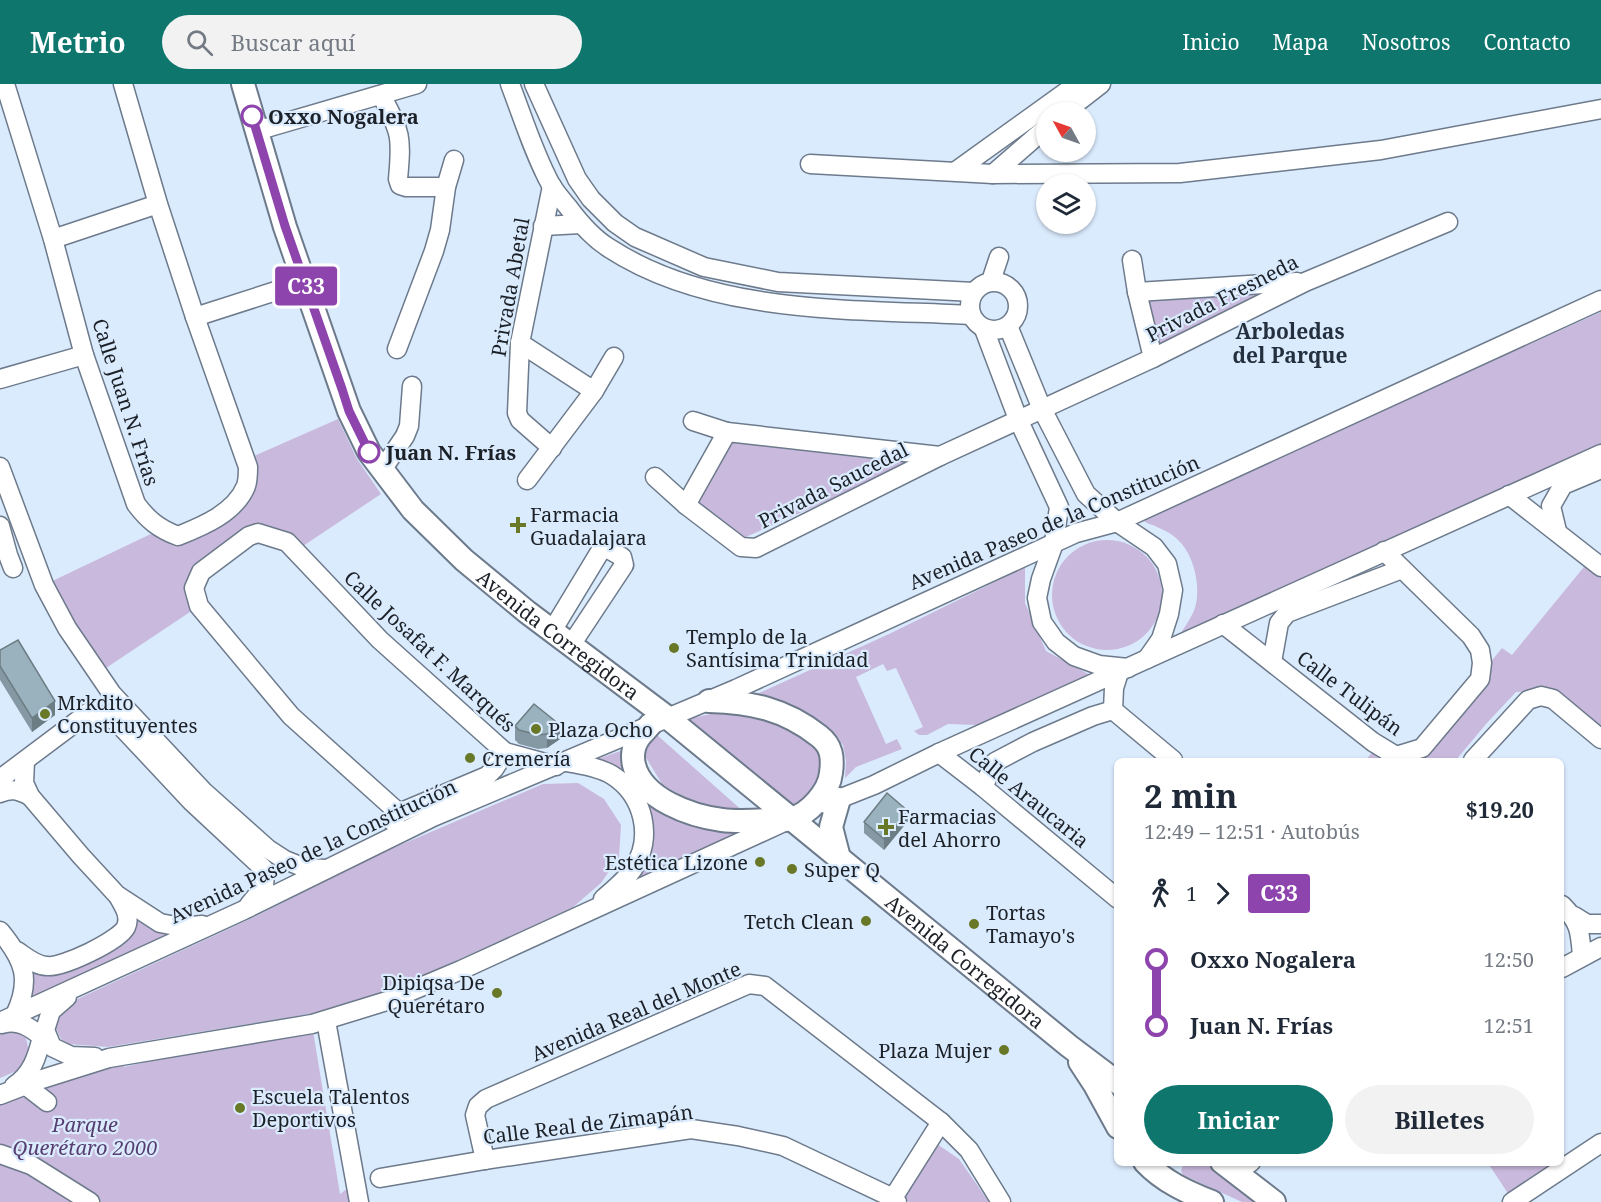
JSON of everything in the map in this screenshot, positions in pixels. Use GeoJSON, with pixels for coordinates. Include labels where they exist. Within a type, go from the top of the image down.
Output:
{"type":"FeatureCollection","features":[{"type":"Feature","properties":{"kind":"main road","name":"Avenida Corregidora"},"geometry":{"type":"LineString","coordinates":[[243,84],[285,226],[349,411],[369,452],[413,510],[464,560],[571,645],[659,721],[792,819],[1069,1046],[1114,1080]]}},
{"type":"Feature","properties":{"kind":"main road"},"geometry":{"type":"LineString","coordinates":[[659,721],[637,740],[633,757],[637,777],[653,793],[686,810],[723,820],[746,822],[792,819],[821,796],[831,777],[832,760],[827,744],[809,728],[774,710],[750,704],[709,701]]}},
{"type":"Feature","properties":{"kind":"main road"},"geometry":{"type":"LineString","coordinates":[[839,799],[831,827],[839,858]]}},
{"type":"Feature","properties":{"kind":"main road","name":"Avenida Corregidora"},"geometry":{"type":"LineString","coordinates":[[1069,1046],[1114,1119]]}},
{"type":"Feature","properties":{"kind":"main road"},"geometry":{"type":"LineString","coordinates":[[1149,1166],[1156,1174],[1182,1189],[1212,1202]]}},
{"type":"Feature","properties":{"kind":"main road"},"geometry":{"type":"LineString","coordinates":[[1176,1166],[1174,1173],[1182,1189]]}},
{"type":"Feature","properties":{"kind":"main road"},"geometry":{"type":"LineString","coordinates":[[1236,1166],[1274,1202]]}},
{"type":"Feature","properties":{"kind":"street","name":"Calle Juan N. Frías"},"geometry":{"type":"LineString","coordinates":[[5,84],[53,239],[84,355],[136,504],[149,521],[178,536],[207,524],[237,502],[247,485],[248,467],[158,204],[123,84]]}},
{"type":"Feature","properties":{"kind":"street"},"geometry":{"type":"LineString","coordinates":[[256,131],[417,84]]}},
{"type":"Feature","properties":{"kind":"street"},"geometry":{"type":"LineString","coordinates":[[510,84],[528,133],[552,186],[581,224],[608,248],[651,272],[698,288],[777,304],[971,315]]}},
{"type":"Feature","properties":{"kind":"street"},"geometry":{"type":"LineString","coordinates":[[534,84],[577,179],[591,200],[615,223],[635,237],[704,267],[778,282],[974,292]]}},
{"type":"Feature","properties":{"kind":"street"},"geometry":{"type":"LineString","coordinates":[[956,171],[1077,84]]}},
{"type":"Feature","properties":{"kind":"street"},"geometry":{"type":"LineString","coordinates":[[1078,102],[1101,84]]}},
{"type":"Feature","properties":{"kind":"street"},"geometry":{"type":"LineString","coordinates":[[381,95],[397,124],[400,137],[398,179],[400,184],[406,187],[446,187]]}},
{"type":"Feature","properties":{"kind":"street"},"geometry":{"type":"LineString","coordinates":[[810,164],[993,174],[1191,171],[1381,150],[1601,109]]}},
{"type":"Feature","properties":{"kind":"street"},"geometry":{"type":"LineString","coordinates":[[993,174],[1036,137]]}},
{"type":"Feature","properties":{"kind":"street"},"geometry":{"type":"LineString","coordinates":[[397,349],[434,251],[440,230],[446,187],[454,160]]}},
{"type":"Feature","properties":{"kind":"street","name":"Privada Abetal"},"geometry":{"type":"LineString","coordinates":[[552,186],[520,343],[517,413],[520,420],[552,448]]}},
{"type":"Feature","properties":{"kind":"street"},"geometry":{"type":"LineString","coordinates":[[53,239],[158,204]]}},
{"type":"Feature","properties":{"kind":"street","name":"Privada Fresneda"},"geometry":{"type":"LineString","coordinates":[[1018,419],[1153,358],[1305,282],[1448,222]]}},
{"type":"Feature","properties":{"kind":"street"},"geometry":{"type":"LineString","coordinates":[[543,226],[581,224]]}},
{"type":"Feature","properties":{"kind":"street"},"geometry":{"type":"LineString","coordinates":[[991,282],[999,257]]}},
{"type":"Feature","properties":{"kind":"street"},"geometry":{"type":"LineString","coordinates":[[1132,261],[1153,358]]}},
{"type":"Feature","properties":{"kind":"street"},"geometry":{"type":"LineString","coordinates":[[698,288],[704,267]]}},
{"type":"Feature","properties":{"kind":"street"},"geometry":{"type":"LineString","coordinates":[[195,317],[304,282]]}},
{"type":"Feature","properties":{"kind":"street"},"geometry":{"type":"LineString","coordinates":[[991,282],[1004,283],[1014,291],[1018,304],[1016,316],[1008,326],[996,330],[984,328],[976,323],[971,315],[969,303],[974,292],[981,285],[991,282]]}},
{"type":"Feature","properties":{"kind":"street"},"geometry":{"type":"LineString","coordinates":[[1137,292],[1305,282]]}},
{"type":"Feature","properties":{"kind":"street","name":"Avenida Paseo de la Constitución"},"geometry":{"type":"LineString","coordinates":[[5,1021],[244,910],[458,806],[709,701],[1076,533],[1117,522],[1601,300]]}},
{"type":"Feature","properties":{"kind":"street"},"geometry":{"type":"LineString","coordinates":[[1008,326],[1042,409],[1086,494],[1117,522],[1154,547],[1167,564],[1173,590],[1169,614],[1161,639],[1146,660]]}},
{"type":"Feature","properties":{"kind":"street"},"geometry":{"type":"LineString","coordinates":[[984,328],[1018,419],[1059,507],[1054,543],[1037,598],[1042,622],[1056,642],[1074,656],[1099,665],[1124,670]]}},
{"type":"Feature","properties":{"kind":"street"},"geometry":{"type":"LineString","coordinates":[[520,343],[594,391]]}},
{"type":"Feature","properties":{"kind":"street"},"geometry":{"type":"LineString","coordinates":[[0,379],[84,355]]}},
{"type":"Feature","properties":{"kind":"street"},"geometry":{"type":"LineString","coordinates":[[527,480],[594,391],[614,357]]}},
{"type":"Feature","properties":{"kind":"street"},"geometry":{"type":"LineString","coordinates":[[382,470],[405,436],[409,426],[412,386]]}},
{"type":"Feature","properties":{"kind":"street","name":"Privada Saucedal"},"geometry":{"type":"LineString","coordinates":[[655,477],[686,505],[741,547],[756,549],[1018,419]]}},
{"type":"Feature","properties":{"kind":"street","name":"Privada Saucedal"},"geometry":{"type":"LineString","coordinates":[[693,421],[728,432],[940,456]]}},
{"type":"Feature","properties":{"kind":"street"},"geometry":{"type":"LineString","coordinates":[[686,505],[728,432]]}},
{"type":"Feature","properties":{"kind":"street"},"geometry":{"type":"LineString","coordinates":[[0,1095],[109,1058],[326,1021],[390,1000],[792,819],[874,785],[939,753],[1601,454]]}},
{"type":"Feature","properties":{"kind":"street"},"geometry":{"type":"LineString","coordinates":[[0,467],[40,577],[67,628],[112,694],[203,791],[268,849],[285,860],[306,868],[328,869]]}},
{"type":"Feature","properties":{"kind":"street"},"geometry":{"type":"LineString","coordinates":[[1557,531],[1551,506],[1563,485],[1601,469]]}},
{"type":"Feature","properties":{"kind":"street"},"geometry":{"type":"LineString","coordinates":[[1509,495],[1601,567]]}},
{"type":"Feature","properties":{"kind":"street"},"geometry":{"type":"LineString","coordinates":[[0,526],[7,570],[30,571],[40,577]]}},
{"type":"Feature","properties":{"kind":"street","name":"Calle Josafat F. Marqués"},"geometry":{"type":"LineString","coordinates":[[399,813],[291,716],[199,606],[194,588],[201,572],[249,536],[258,533],[287,542],[380,640],[505,752],[601,770],[628,788],[639,806],[644,827],[642,849],[627,877],[589,912]]}},
{"type":"Feature","properties":{"kind":"street"},"geometry":{"type":"LineString","coordinates":[[552,631],[601,550],[608,549],[622,558],[624,565],[571,645]]}},
{"type":"Feature","properties":{"kind":"street","name":"Calle Tulipán"},"geometry":{"type":"LineString","coordinates":[[1223,624],[1373,742],[1396,756],[1422,748],[1480,679],[1482,663],[1480,650],[1471,636],[1384,551]]}},
{"type":"Feature","properties":{"kind":"street"},"geometry":{"type":"LineString","coordinates":[[1272,662],[1280,624],[1287,613],[1402,569]]}},
{"type":"Feature","properties":{"kind":"street"},"geometry":{"type":"LineString","coordinates":[[1113,710],[1114,688],[1124,670]]}},
{"type":"Feature","properties":{"kind":"street"},"geometry":{"type":"LineString","coordinates":[[0,779],[112,694]]}},
{"type":"Feature","properties":{"kind":"street"},"geometry":{"type":"LineString","coordinates":[[1475,758],[1528,700],[1541,696],[1553,699],[1601,739]]}},
{"type":"Feature","properties":{"kind":"street"},"geometry":{"type":"LineString","coordinates":[[983,787],[995,762],[1033,741],[1113,710]]}},
{"type":"Feature","properties":{"kind":"street"},"geometry":{"type":"LineString","coordinates":[[1113,710],[1171,758]]}},
{"type":"Feature","properties":{"kind":"street"},"geometry":{"type":"LineString","coordinates":[[83,717],[99,714],[108,716],[117,722],[192,802],[265,870],[264,887],[244,910]]}},
{"type":"Feature","properties":{"kind":"street"},"geometry":{"type":"LineString","coordinates":[[373,847],[399,813],[486,776],[494,769],[505,752]]}},
{"type":"Feature","properties":{"kind":"street","name":"Calle Araucaria"},"geometry":{"type":"LineString","coordinates":[[939,753],[1114,896]]}},
{"type":"Feature","properties":{"kind":"street"},"geometry":{"type":"LineString","coordinates":[[0,931],[17,951],[42,966],[57,966],[107,942],[122,932],[127,920],[126,910],[117,895],[30,796],[24,783],[25,761]]}},
{"type":"Feature","properties":{"kind":"street"},"geometry":{"type":"LineString","coordinates":[[0,793],[10,789],[30,796]]}},
{"type":"Feature","properties":{"kind":"street"},"geometry":{"type":"LineString","coordinates":[[117,895],[170,926],[213,924]]}},
{"type":"Feature","properties":{"kind":"street"},"geometry":{"type":"LineString","coordinates":[[1568,910],[1587,924],[1601,924]]}},
{"type":"Feature","properties":{"kind":"street"},"geometry":{"type":"LineString","coordinates":[[1568,910],[1580,930],[1582,956]]}},
{"type":"Feature","properties":{"kind":"street"},"geometry":{"type":"LineString","coordinates":[[1564,967],[1601,947]]}},
{"type":"Feature","properties":{"kind":"street"},"geometry":{"type":"LineString","coordinates":[[0,1095],[23,1080],[35,1064],[42,1037],[28,1025],[5,1021],[24,990],[23,971],[17,951]]}},
{"type":"Feature","properties":{"kind":"street","name":"Avenida Real del Monte"},"geometry":{"type":"LineString","coordinates":[[485,1160],[475,1115],[478,1106],[486,1099],[749,984],[765,986],[941,1122],[969,1150],[1001,1202]]}},
{"type":"Feature","properties":{"kind":"street"},"geometry":{"type":"LineString","coordinates":[[80,986],[51,1011],[45,1030],[52,1047],[71,1056],[109,1058]]}},
{"type":"Feature","properties":{"kind":"street"},"geometry":{"type":"LineString","coordinates":[[326,1021],[359,1202]]}},
{"type":"Feature","properties":{"kind":"street"},"geometry":{"type":"LineString","coordinates":[[26,1085],[47,1102]]}},
{"type":"Feature","properties":{"kind":"street"},"geometry":{"type":"LineString","coordinates":[[895,1200],[941,1122]]}},
{"type":"Feature","properties":{"kind":"street","name":"Calle Real de Zimapán"},"geometry":{"type":"LineString","coordinates":[[380,1178],[691,1129],[783,1146],[895,1200]]}},
{"type":"Feature","properties":{"kind":"street"},"geometry":{"type":"LineString","coordinates":[[1512,1202],[1601,1143]]}},
{"type":"Feature","properties":{"kind":"street"},"geometry":{"type":"LineString","coordinates":[[0,1154],[31,1165],[90,1202]]}},
{"type":"Feature","properties":{"kind":"green space"},"geometry":{"type":"Polygon","coordinates":[[[1282,291],[1158,349],[1146,298],[1282,291]]]}},
{"type":"Feature","properties":{"kind":"green space"},"geometry":{"type":"Polygon","coordinates":[[[1601,312],[1601,445],[1186,638],[1181,633],[1196,604],[1197,588],[1193,564],[1186,549],[1177,539],[1164,530],[1145,522],[1142,517],[1601,312]]]}},
{"type":"Feature","properties":{"kind":"green space"},"geometry":{"type":"Polygon","coordinates":[[[338,419],[357,459],[381,494],[297,550],[248,536],[201,572],[199,606],[97,674],[44,585],[155,532],[178,536],[237,502],[247,459],[338,419]]]}},
{"type":"Feature","properties":{"kind":"green space"},"geometry":{"type":"Polygon","coordinates":[[[731,437],[929,456],[739,540],[695,501],[731,437]]]}},
{"type":"Feature","properties":{"kind":"green space"},"geometry":{"type":"Polygon","coordinates":[[[1107,540],[1128,544],[1146,556],[1158,574],[1162,595],[1158,616],[1146,634],[1128,646],[1107,650],[1086,646],[1068,634],[1056,616],[1052,595],[1056,574],[1068,556],[1086,544],[1107,540]]]}},
{"type":"Feature","properties":{"kind":"green space"},"geometry":{"type":"Polygon","coordinates":[[[1588,562],[1601,574],[1601,732],[1538,691],[1516,692],[1458,758],[1368,758],[1374,750],[1419,750],[1502,648],[1512,655],[1588,562]]]}},
{"type":"Feature","properties":{"kind":"green space"},"geometry":{"type":"Polygon","coordinates":[[[1025,567],[1025,603],[1046,651],[1092,676],[977,725],[948,724],[927,735],[919,735],[914,731],[923,727],[896,668],[887,671],[883,664],[856,677],[886,744],[897,739],[902,749],[856,767],[845,778],[846,761],[843,745],[834,734],[797,710],[748,698],[889,634],[1025,567]]]}},
{"type":"Feature","properties":{"kind":"green space"},"geometry":{"type":"Polygon","coordinates":[[[729,710],[793,727],[816,743],[824,768],[815,794],[793,810],[683,720],[729,710]]]}},
{"type":"Feature","properties":{"kind":"green space"},"geometry":{"type":"Polygon","coordinates":[[[657,735],[745,813],[722,812],[691,802],[662,784],[645,756],[648,746],[657,735]]]}},
{"type":"Feature","properties":{"kind":"green space"},"geometry":{"type":"Polygon","coordinates":[[[626,749],[628,777],[660,813],[736,833],[631,883],[647,815],[592,761],[626,749]]]}},
{"type":"Feature","properties":{"kind":"green space"},"geometry":{"type":"Polygon","coordinates":[[[578,783],[604,799],[621,825],[619,857],[601,883],[572,908],[387,992],[309,1014],[108,1047],[67,1044],[61,1039],[56,1029],[55,1017],[70,1003],[248,920],[377,855],[543,784],[578,783]]]}},
{"type":"Feature","properties":{"kind":"green space"},"geometry":{"type":"Polygon","coordinates":[[[122,899],[180,931],[17,1014],[27,957],[41,968],[125,935],[122,899]]]}},
{"type":"Feature","properties":{"kind":"green space","name":"Parque Querétaro 2000"},"geometry":{"type":"Polygon","coordinates":[[[312,1025],[340,1194],[355,1183],[357,1202],[0,1202],[0,1095],[119,1057],[124,1067],[312,1025]]]}},
{"type":"Feature","properties":{"kind":"green space"},"geometry":{"type":"Polygon","coordinates":[[[0,1029],[15,1030],[26,1038],[29,1052],[26,1067],[0,1078],[0,1029]]]}},
{"type":"Feature","properties":{"kind":"green space"},"geometry":{"type":"Polygon","coordinates":[[[937,1144],[959,1159],[989,1202],[909,1202],[903,1197],[937,1144]]]}},
{"type":"Feature","properties":{"kind":"green space"},"geometry":{"type":"Polygon","coordinates":[[[1183,1166],[1209,1166],[1255,1202],[1242,1202],[1183,1175],[1181,1171],[1183,1166]]]}},
{"type":"Feature","properties":{"kind":"green space"},"geometry":{"type":"Polygon","coordinates":[[[1490,1166],[1555,1166],[1509,1195],[1490,1166]]]}},
{"type":"Feature","properties":{"kind":"building"},"geometry":{"type":"Polygon","coordinates":[[[18,640],[55,701],[32,718],[0,666],[0,650],[18,640]]]}},
{"type":"Feature","properties":{"kind":"building"},"geometry":{"type":"Polygon","coordinates":[[[534,704],[560,725],[547,734],[538,735],[519,730],[515,726],[534,704]]]}},
{"type":"Feature","properties":{"kind":"building"},"geometry":{"type":"Polygon","coordinates":[[[887,793],[908,811],[884,839],[864,822],[887,793]]]}},
{"type":"Feature","properties":{"kind":"bus line","name":"C33"},"geometry":{"type":"LineString","coordinates":[[252,116],[285,226],[349,411],[369,452]]}},
{"type":"Feature","properties":{"kind":"place","name":"Oxxo Nogalera"},"geometry":{"type":"Point","coordinates":[252,116]}},
{"type":"Feature","properties":{"kind":"place","name":"Juan N. Frías"},"geometry":{"type":"Point","coordinates":[369,452]}},
{"type":"Feature","properties":{"kind":"place","name":"Farmacia Guadalajara"},"geometry":{"type":"Point","coordinates":[518,525]}},
{"type":"Feature","properties":{"kind":"place","name":"Templo de la Santísima Trinidad"},"geometry":{"type":"Point","coordinates":[674,648]}},
{"type":"Feature","properties":{"kind":"place","name":"Mrkdito Constituyentes"},"geometry":{"type":"Point","coordinates":[45,714]}},
{"type":"Feature","properties":{"kind":"place","name":"Plaza Ocho"},"geometry":{"type":"Point","coordinates":[536,729]}},
{"type":"Feature","properties":{"kind":"place","name":"Cremería"},"geometry":{"type":"Point","coordinates":[470,758]}},
{"type":"Feature","properties":{"kind":"place","name":"Farmacias del Ahorro"},"geometry":{"type":"Point","coordinates":[886,827]}},
{"type":"Feature","properties":{"kind":"place","name":"Estética Lizone"},"geometry":{"type":"Point","coordinates":[760,862]}},
{"type":"Feature","properties":{"kind":"place","name":"Super Q"},"geometry":{"type":"Point","coordinates":[792,869]}},
{"type":"Feature","properties":{"kind":"place","name":"Tetch Clean"},"geometry":{"type":"Point","coordinates":[866,921]}},
{"type":"Feature","properties":{"kind":"place","name":"Tortas Tamayo's"},"geometry":{"type":"Point","coordinates":[974,924]}},
{"type":"Feature","properties":{"kind":"place","name":"Dipiqsa De Querétaro"},"geometry":{"type":"Point","coordinates":[497,993]}},
{"type":"Feature","properties":{"kind":"place","name":"Plaza Mujer"},"geometry":{"type":"Point","coordinates":[1004,1050]}},
{"type":"Feature","properties":{"kind":"place","name":"Escuela Talentos Deportivos"},"geometry":{"type":"Point","coordinates":[240,1108]}},
{"type":"Feature","properties":{"kind":"district","name":"Arboledas del Parque"},"geometry":{"type":"Point","coordinates":[1290,343]}}]}
